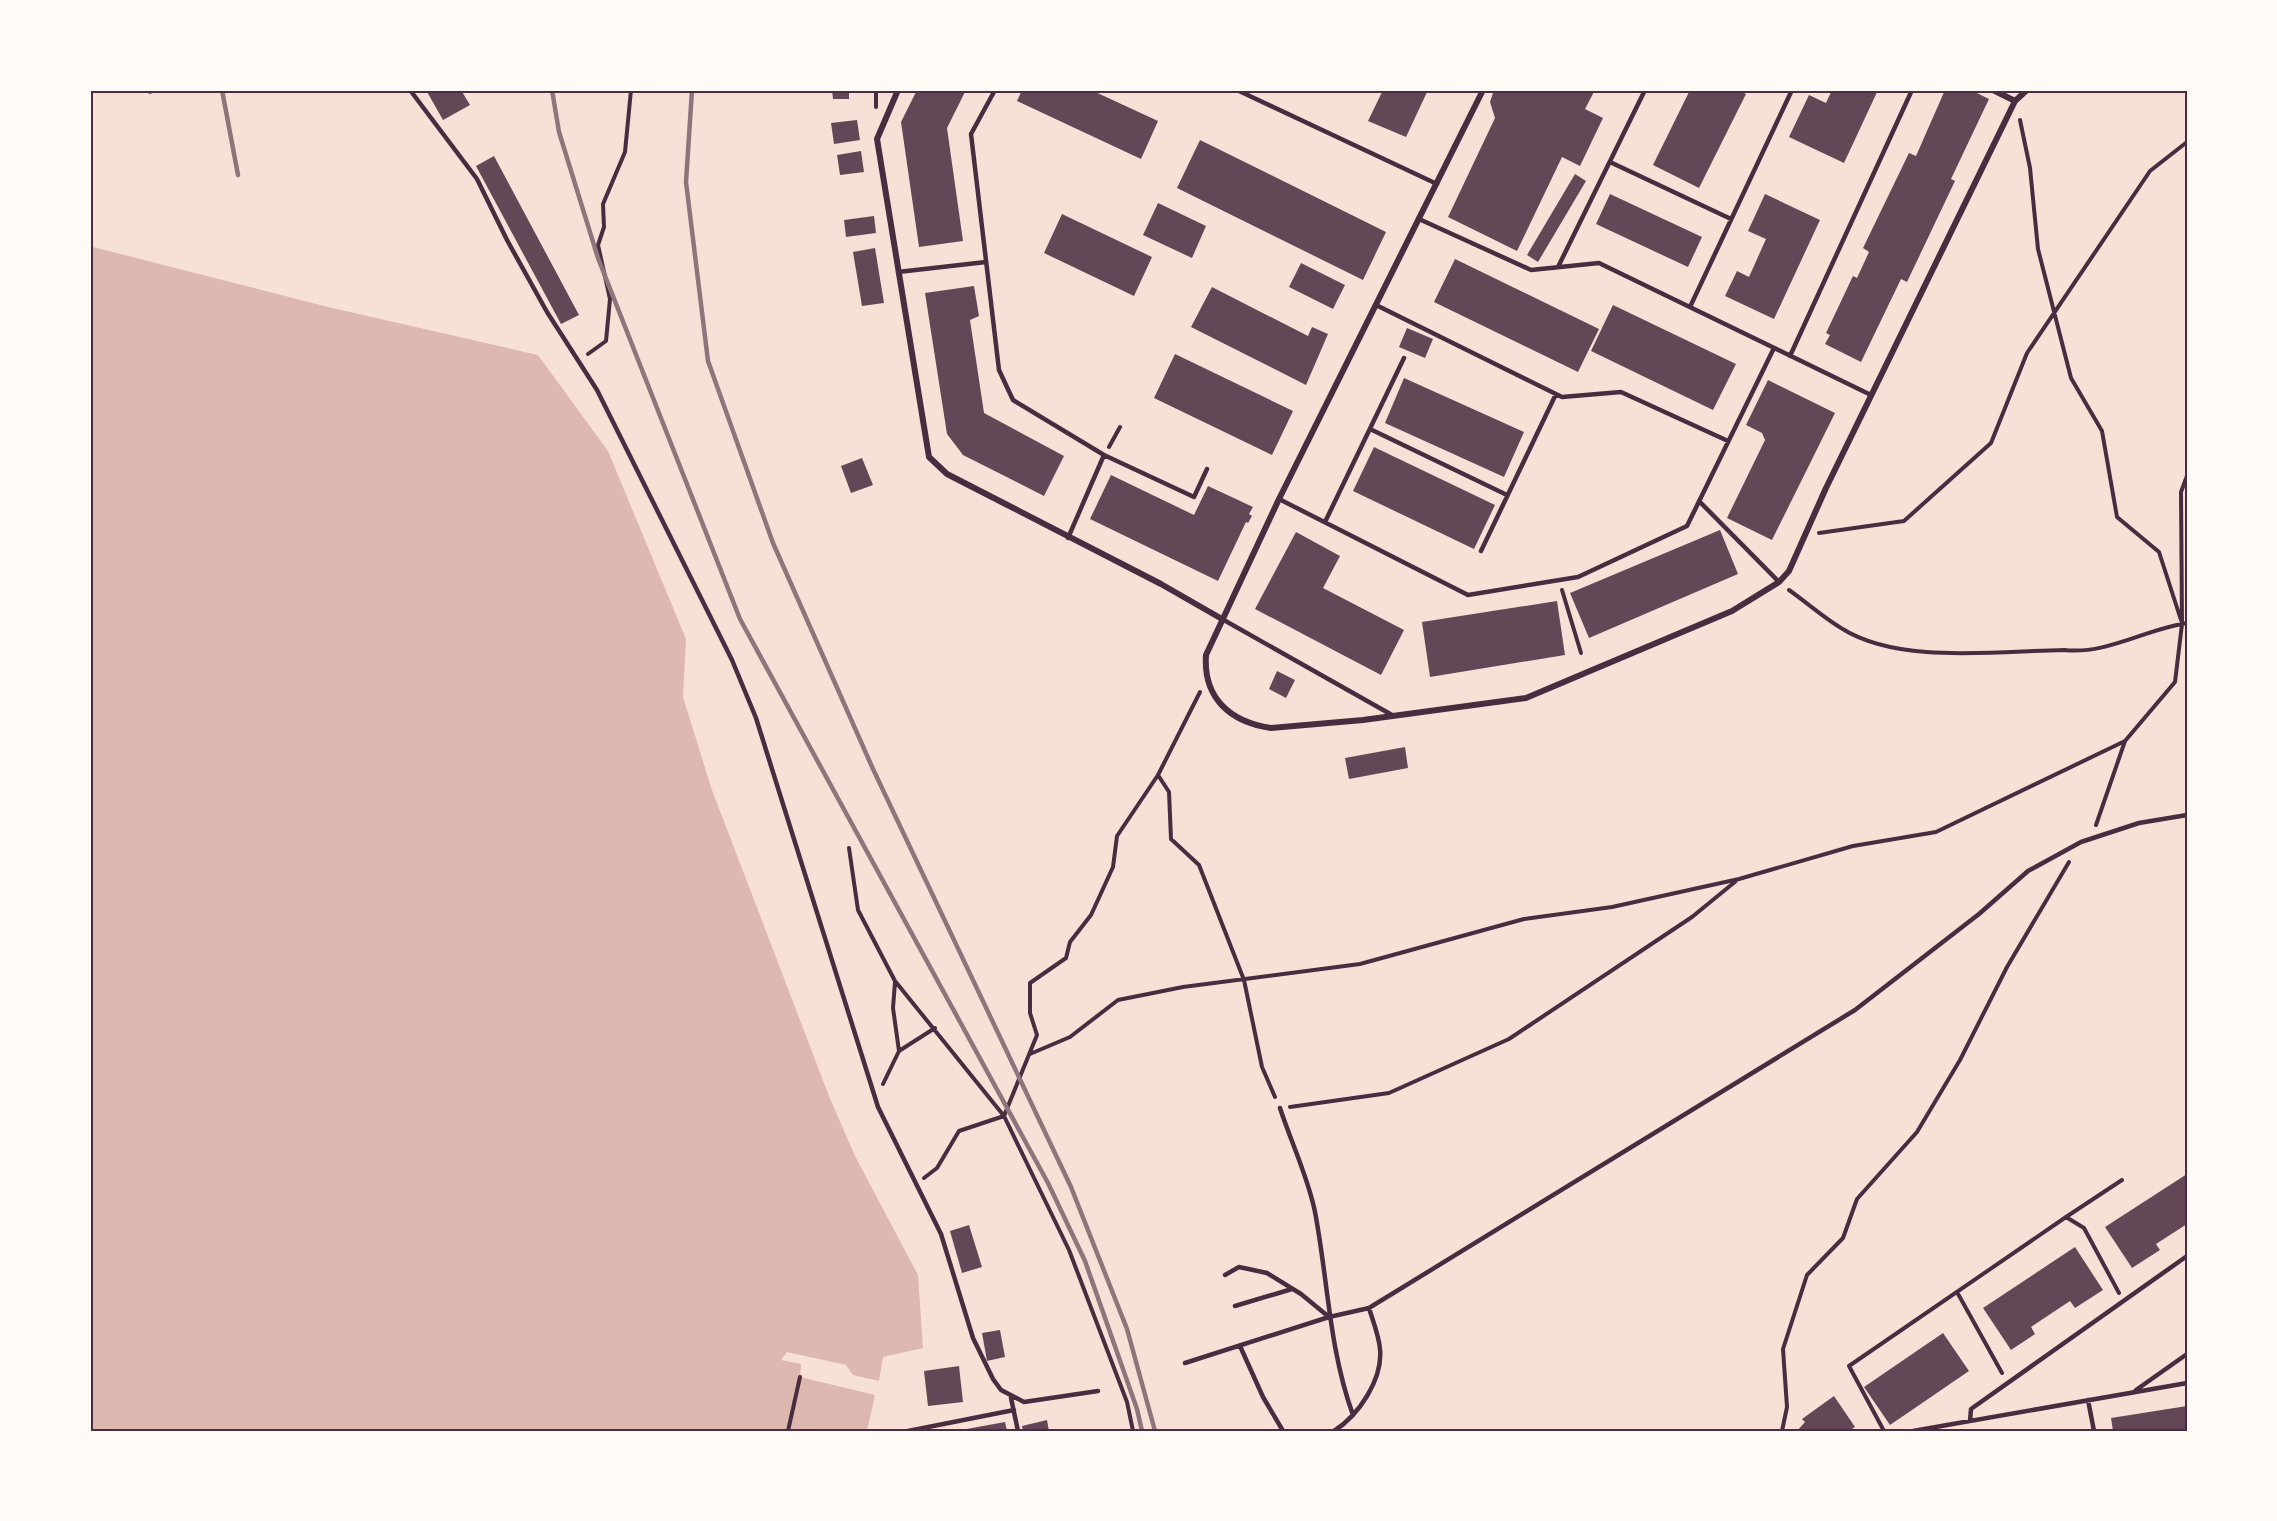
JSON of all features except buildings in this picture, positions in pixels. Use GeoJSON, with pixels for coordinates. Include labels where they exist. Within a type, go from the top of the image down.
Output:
{"type":"FeatureCollection","features":[{"type":"Feature","properties":{"kind":"street"},"geometry":{"type":"LineString","coordinates":[[898,90],[877,139],[929,457],[936,467],[947,474],[1161,584],[1222,620]]}},
{"type":"Feature","properties":{"kind":"street"},"geometry":{"type":"LineString","coordinates":[[1483,90],[1280,499],[1206,655],[1207,678],[1212,695],[1227,710],[1258,726],[1271,728],[1394,716],[1526,698],[1732,611],[1779,582],[1789,571],[1871,395],[2015,100],[2027,90]]}},
{"type":"Feature","properties":{"kind":"street"},"geometry":{"type":"LineString","coordinates":[[1993,90],[2015,100]]}},
{"type":"Feature","properties":{"kind":"lane"},"geometry":{"type":"LineString","coordinates":[[410,90],[477,180],[530,281],[597,390],[732,660],[756,718],[876,1100],[941,1234],[974,1338],[993,1379],[1011,1398],[1018,1431]]}},
{"type":"Feature","properties":{"kind":"lane"},"geometry":{"type":"LineString","coordinates":[[995,90],[971,134],[999,370],[1013,400],[1104,455],[1194,497],[1207,469]]}},
{"type":"Feature","properties":{"kind":"lane"},"geometry":{"type":"LineString","coordinates":[[1558,267],[1645,90]]}},
{"type":"Feature","properties":{"kind":"lane"},"geometry":{"type":"LineString","coordinates":[[1690,307],[1792,90]]}},
{"type":"Feature","properties":{"kind":"lane"},"geometry":{"type":"LineString","coordinates":[[1790,356],[1912,90]]}},
{"type":"Feature","properties":{"kind":"lane"},"geometry":{"type":"LineString","coordinates":[[1240,91],[1437,184]]}},
{"type":"Feature","properties":{"kind":"lane"},"geometry":{"type":"LineString","coordinates":[[1610,162],[1731,219]]}},
{"type":"Feature","properties":{"kind":"lane"},"geometry":{"type":"LineString","coordinates":[[1419,219],[1531,270],[1599,262],[1871,395]]}},
{"type":"Feature","properties":{"kind":"lane"},"geometry":{"type":"LineString","coordinates":[[898,272],[986,262]]}},
{"type":"Feature","properties":{"kind":"lane"},"geometry":{"type":"LineString","coordinates":[[1376,305],[1562,397],[1621,392],[1728,441]]}},
{"type":"Feature","properties":{"kind":"lane"},"geometry":{"type":"LineString","coordinates":[[1280,499],[1468,595],[1578,577],[1687,526],[1774,348]]}},
{"type":"Feature","properties":{"kind":"lane"},"geometry":{"type":"LineString","coordinates":[[1325,522],[1404,358]]}},
{"type":"Feature","properties":{"kind":"lane"},"geometry":{"type":"LineString","coordinates":[[1481,551],[1556,394]]}},
{"type":"Feature","properties":{"kind":"lane"},"geometry":{"type":"LineString","coordinates":[[1370,429],[1507,495]]}},
{"type":"Feature","properties":{"kind":"lane"},"geometry":{"type":"LineString","coordinates":[[1068,538],[1104,455]]}},
{"type":"Feature","properties":{"kind":"lane"},"geometry":{"type":"LineString","coordinates":[[1699,501],[1779,582]]}},
{"type":"Feature","properties":{"kind":"lane"},"geometry":{"type":"LineString","coordinates":[[1222,620],[1394,716]]}},
{"type":"Feature","properties":{"kind":"lane"},"geometry":{"type":"LineString","coordinates":[[1185,1363],[1329,1317],[1369,1308],[1855,1010],[1980,914],[2028,871],[2081,842],[2139,823],[2187,815]]}},
{"type":"Feature","properties":{"kind":"lane"},"geometry":{"type":"LineString","coordinates":[[1280,1108],[1314,1210],[1329,1317],[1343,1388],[1353,1415]]}},
{"type":"Feature","properties":{"kind":"lane"},"geometry":{"type":"LineString","coordinates":[[1970,1421],[1971,1409],[2187,1256]]}},
{"type":"Feature","properties":{"kind":"lane"},"geometry":{"type":"LineString","coordinates":[[1225,1275],[1239,1267],[1267,1273],[1293,1289],[1329,1317]]}},
{"type":"Feature","properties":{"kind":"lane"},"geometry":{"type":"LineString","coordinates":[[1235,1306],[1293,1289]]}},
{"type":"Feature","properties":{"kind":"lane"},"geometry":{"type":"LineString","coordinates":[[1334,1431],[1353,1415],[1375,1382],[1380,1350],[1369,1308]]}},
{"type":"Feature","properties":{"kind":"lane"},"geometry":{"type":"LineString","coordinates":[[1240,1346],[1263,1397],[1283,1431]]}},
{"type":"Feature","properties":{"kind":"lane"},"geometry":{"type":"LineString","coordinates":[[2133,1392],[2187,1353]]}},
{"type":"Feature","properties":{"kind":"lane"},"geometry":{"type":"LineString","coordinates":[[1913,1431],[2187,1383]]}},
{"type":"Feature","properties":{"kind":"lane"},"geometry":{"type":"LineString","coordinates":[[1011,1398],[1037,1402],[1098,1391]]}},
{"type":"Feature","properties":{"kind":"lane"},"geometry":{"type":"LineString","coordinates":[[2088,1400],[2094,1431]]}},
{"type":"Feature","properties":{"kind":"lane"},"geometry":{"type":"LineString","coordinates":[[908,1431],[1014,1410]]}},
{"type":"Feature","properties":{"kind":"path"},"geometry":{"type":"LineString","coordinates":[[576,354],[590,353],[606,341],[610,299],[598,245],[604,227],[603,204],[625,152],[631,90]]}},
{"type":"Feature","properties":{"kind":"path"},"geometry":{"type":"LineString","coordinates":[[2015,100],[2030,168],[2038,249],[2071,378],[2102,432],[2117,517],[2159,552],[2185,624]]}},
{"type":"Feature","properties":{"kind":"path"},"geometry":{"type":"LineString","coordinates":[[1806,535],[1904,521],[1991,443],[2027,353],[2055,310],[2150,171],[2187,142]]}},
{"type":"Feature","properties":{"kind":"path"},"geometry":{"type":"LineString","coordinates":[[1104,455],[1120,427]]}},
{"type":"Feature","properties":{"kind":"path"},"geometry":{"type":"LineString","coordinates":[[1782,1431],[1787,1407],[1783,1348],[1807,1275],[1843,1238],[1857,1199],[1917,1132],[1960,1060],[2007,968],[2081,842],[2096,825],[2125,741],[2175,682],[2185,624],[2181,492],[2187,476]]}},
{"type":"Feature","properties":{"kind":"path"},"geometry":{"type":"LineString","coordinates":[[1559,580],[1581,652]]}},
{"type":"Feature","properties":{"kind":"path"},"geometry":{"type":"LineString","coordinates":[[1779,582],[1842,629],[1869,642],[1910,652],[2064,650],[2085,652],[2163,627],[2185,624]]}},
{"type":"Feature","properties":{"kind":"path"},"geometry":{"type":"LineString","coordinates":[[916,1185],[937,1168],[959,1131],[1004,1116],[1037,1035],[1030,1013],[1030,983],[1066,958],[1070,942],[1091,915],[1113,867],[1117,836],[1158,775],[1207,678]]}},
{"type":"Feature","properties":{"kind":"path"},"geometry":{"type":"LineString","coordinates":[[1030,1054],[1070,1037],[1118,1000],[1183,987],[1360,964],[1524,919],[1612,907],[1738,879],[1853,846],[1936,832],[2125,741]]}},
{"type":"Feature","properties":{"kind":"path"},"geometry":{"type":"LineString","coordinates":[[1158,775],[1169,792],[1171,839],[1199,865],[1244,980],[1262,1067],[1280,1108],[1389,1093],[1509,1039],[1692,917],[1738,879]]}},
{"type":"Feature","properties":{"kind":"path"},"geometry":{"type":"LineString","coordinates":[[849,848],[858,910],[896,981],[1004,1116],[1069,1250],[1127,1402],[1133,1431]]}},
{"type":"Feature","properties":{"kind":"path"},"geometry":{"type":"LineString","coordinates":[[896,981],[893,1008],[899,1051]]}},
{"type":"Feature","properties":{"kind":"path"},"geometry":{"type":"LineString","coordinates":[[876,1100],[899,1051],[935,1028]]}},
{"type":"Feature","properties":{"kind":"path"},"geometry":{"type":"LineString","coordinates":[[1884,1431],[1849,1366],[2122,1180]]}},
{"type":"Feature","properties":{"kind":"path"},"geometry":{"type":"LineString","coordinates":[[2066,1217],[2084,1228],[2123,1301]]}},
{"type":"Feature","properties":{"kind":"path"},"geometry":{"type":"LineString","coordinates":[[1957,1292],[2008,1383]]}},
{"type":"Feature","properties":{"kind":"path"},"geometry":{"type":"LineString","coordinates":[[788,1431],[800,1377]]}},
{"type":"Feature","properties":{"kind":"shaded area"},"geometry":{"type":"Polygon","coordinates":[[[90,205],[93,247],[328,307],[538,355],[608,451],[686,639],[683,697],[712,790],[829,1096],[855,1156],[918,1275],[923,1348],[883,1357],[879,1381],[853,1375],[846,1365],[787,1352],[781,1360],[801,1364],[800,1377],[875,1395],[867,1431],[90,1431],[90,205]]]}},
{"type":"Feature","properties":{"kind":"railway"},"geometry":{"type":"LineString","coordinates":[[222,90],[238,175]]}},
{"type":"Feature","properties":{"kind":"railway"},"geometry":{"type":"LineString","coordinates":[[552,90],[559,132],[598,258],[740,619],[1048,1183],[1085,1261],[1137,1409],[1142,1431]]}},
{"type":"Feature","properties":{"kind":"railway"},"geometry":{"type":"LineString","coordinates":[[692,90],[686,182],[708,361],[773,543],[873,769],[1071,1187],[1127,1329],[1155,1431]]}}]}
